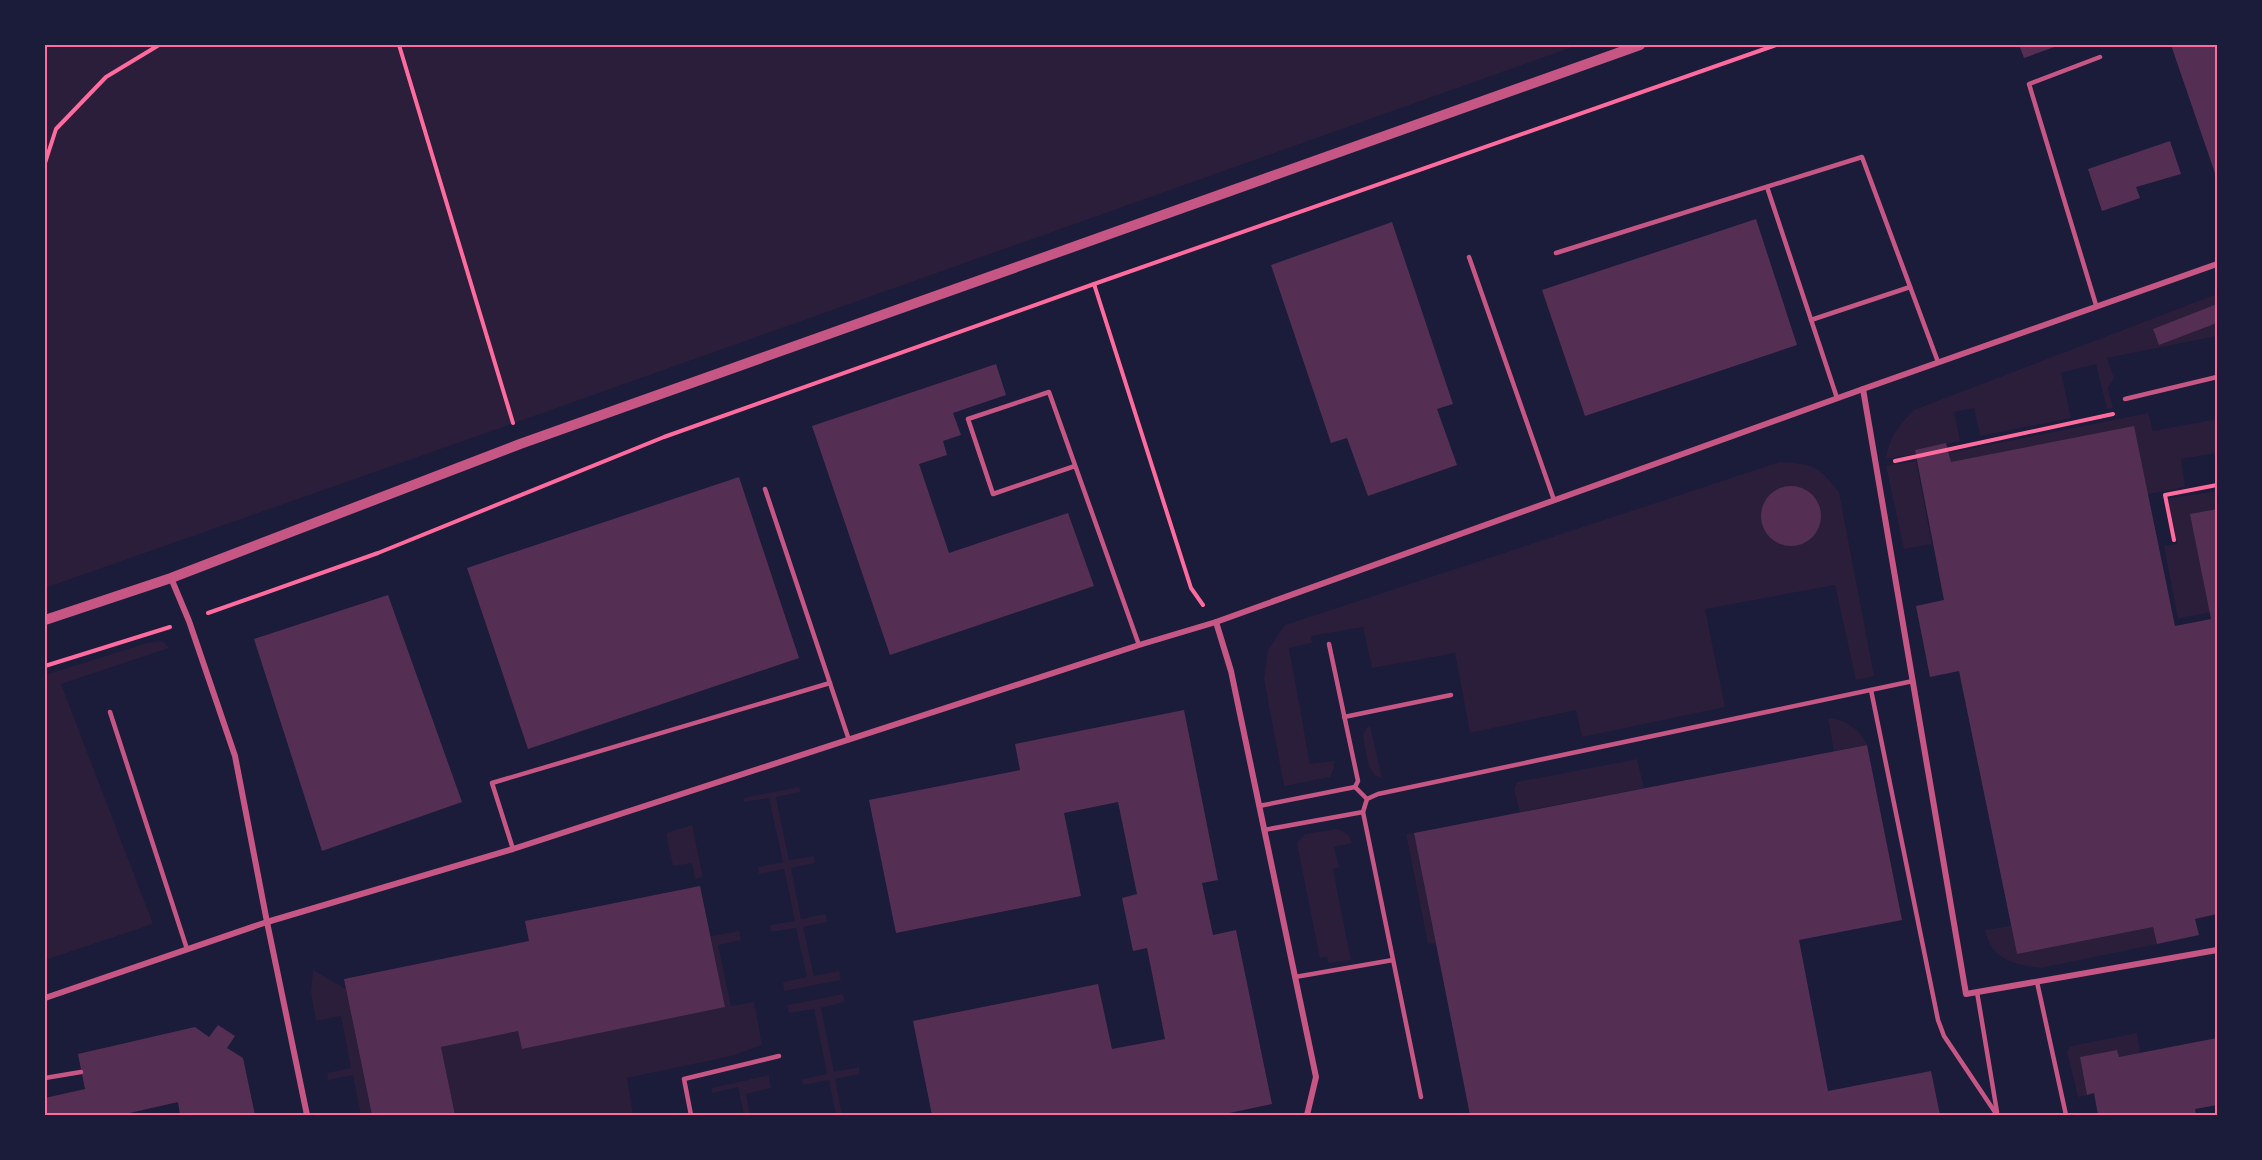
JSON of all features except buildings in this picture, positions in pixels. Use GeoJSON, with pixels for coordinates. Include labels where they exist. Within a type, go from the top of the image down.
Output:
{"type":"FeatureCollection","features":[{"type":"Feature","properties":{"kind":"street"},"geometry":{"type":"LineString","coordinates":[[45,620],[171,578],[520,444],[1640,45]]}},
{"type":"Feature","properties":{"kind":"street"},"geometry":{"type":"LineString","coordinates":[[45,998],[267,922],[513,849],[1216,622],[2096,305],[2217,264]]}},
{"type":"Feature","properties":{"kind":"street"},"geometry":{"type":"LineString","coordinates":[[1863,389],[1966,994],[2217,950]]}},
{"type":"Feature","properties":{"kind":"street"},"geometry":{"type":"LineString","coordinates":[[171,578],[189,621],[235,756],[307,1115]]}},
{"type":"Feature","properties":{"kind":"street"},"geometry":{"type":"LineString","coordinates":[[1216,622],[1231,671],[1316,1077],[1307,1115]]}},
{"type":"Feature","properties":{"kind":"lane"},"geometry":{"type":"LineString","coordinates":[[2096,305],[2030,84],[2100,57]]}},
{"type":"Feature","properties":{"kind":"lane"},"geometry":{"type":"LineString","coordinates":[[1556,253],[1862,157],[1938,362]]}},
{"type":"Feature","properties":{"kind":"lane"},"geometry":{"type":"LineString","coordinates":[[1767,187],[1837,398]]}},
{"type":"Feature","properties":{"kind":"lane"},"geometry":{"type":"LineString","coordinates":[[1469,257],[1554,500]]}},
{"type":"Feature","properties":{"kind":"lane"},"geometry":{"type":"LineString","coordinates":[[1811,320],[1910,286]]}},
{"type":"Feature","properties":{"kind":"lane"},"geometry":{"type":"LineString","coordinates":[[2125,399],[2217,377]]}},
{"type":"Feature","properties":{"kind":"lane"},"geometry":{"type":"LineString","coordinates":[[1075,466],[993,494],[968,419],[1049,392],[1139,645]]}},
{"type":"Feature","properties":{"kind":"lane"},"geometry":{"type":"LineString","coordinates":[[765,489],[849,740]]}},
{"type":"Feature","properties":{"kind":"lane"},"geometry":{"type":"LineString","coordinates":[[1329,644],[1358,781],[1355,787]]}},
{"type":"Feature","properties":{"kind":"lane"},"geometry":{"type":"LineString","coordinates":[[1421,1097],[1363,812],[1367,799],[1378,794],[1466,774],[1912,681]]}},
{"type":"Feature","properties":{"kind":"lane"},"geometry":{"type":"LineString","coordinates":[[513,849],[492,783],[830,683]]}},
{"type":"Feature","properties":{"kind":"lane"},"geometry":{"type":"LineString","coordinates":[[1871,690],[1938,1020],[1944,1036],[1997,1115]]}},
{"type":"Feature","properties":{"kind":"lane"},"geometry":{"type":"LineString","coordinates":[[1344,717],[1451,695]]}},
{"type":"Feature","properties":{"kind":"lane"},"geometry":{"type":"LineString","coordinates":[[110,712],[187,950]]}},
{"type":"Feature","properties":{"kind":"lane"},"geometry":{"type":"LineString","coordinates":[[1259,806],[1355,787]]}},
{"type":"Feature","properties":{"kind":"lane"},"geometry":{"type":"LineString","coordinates":[[1355,787],[1367,799]]}},
{"type":"Feature","properties":{"kind":"lane"},"geometry":{"type":"LineString","coordinates":[[1264,830],[1363,812]]}},
{"type":"Feature","properties":{"kind":"lane"},"geometry":{"type":"LineString","coordinates":[[1295,977],[1393,960]]}},
{"type":"Feature","properties":{"kind":"lane"},"geometry":{"type":"LineString","coordinates":[[2037,982],[2066,1115]]}},
{"type":"Feature","properties":{"kind":"lane"},"geometry":{"type":"LineString","coordinates":[[1977,992],[1997,1115]]}},
{"type":"Feature","properties":{"kind":"lane"},"geometry":{"type":"LineString","coordinates":[[691,1115],[684,1079],[779,1056]]}},
{"type":"Feature","properties":{"kind":"lane"},"geometry":{"type":"LineString","coordinates":[[45,1078],[81,1072]]}},
{"type":"Feature","properties":{"kind":"path"},"geometry":{"type":"LineString","coordinates":[[45,164],[56,129],[106,77],[159,45]]}},
{"type":"Feature","properties":{"kind":"path"},"geometry":{"type":"LineString","coordinates":[[399,45],[520,444]]}},
{"type":"Feature","properties":{"kind":"path"},"geometry":{"type":"LineString","coordinates":[[45,666],[189,621],[378,553],[664,437],[1776,45]]}},
{"type":"Feature","properties":{"kind":"path"},"geometry":{"type":"LineString","coordinates":[[1094,284],[1191,588],[1216,622]]}},
{"type":"Feature","properties":{"kind":"path"},"geometry":{"type":"LineString","coordinates":[[1886,463],[2115,414],[2125,399]]}},
{"type":"Feature","properties":{"kind":"path"},"geometry":{"type":"LineString","coordinates":[[2174,540],[2164,495],[2217,485]]}},
{"type":"Feature","properties":{"kind":"shaded area"},"geometry":{"type":"Polygon","coordinates":[[[45,45],[1578,45],[45,588],[45,45]]]}},
{"type":"Feature","properties":{"kind":"shaded area"},"geometry":{"type":"Polygon","coordinates":[[[2217,294],[2217,304],[2153,329],[2159,345],[2217,323],[2217,336],[2107,358],[2114,378],[2108,388],[2113,408],[2107,409],[2096,364],[2061,373],[2071,418],[1980,436],[1974,408],[1954,412],[1960,441],[1916,450],[1915,454],[1886,459],[1895,432],[1914,410],[2217,294]]]}},
{"type":"Feature","properties":{"kind":"shaded area"},"geometry":{"type":"Polygon","coordinates":[[[2148,413],[2153,431],[2217,419],[2217,453],[2181,459],[2185,487],[2148,494],[1951,462],[1949,453],[2148,413]]]}},
{"type":"Feature","properties":{"kind":"shaded area"},"geometry":{"type":"Polygon","coordinates":[[[1916,461],[1932,544],[1904,549],[1886,466],[1916,461]]]}},
{"type":"Feature","properties":{"kind":"shaded area"},"geometry":{"type":"Polygon","coordinates":[[[1780,462],[1807,465],[1820,471],[1839,492],[1874,676],[1856,680],[1835,585],[1705,609],[1725,707],[1582,737],[1576,710],[1470,733],[1455,653],[1372,668],[1363,627],[1311,636],[1312,643],[1289,648],[1310,764],[1334,761],[1334,768],[1330,777],[1284,786],[1264,679],[1268,650],[1285,625],[1780,462]]]}},
{"type":"Feature","properties":{"kind":"shaded area"},"geometry":{"type":"Polygon","coordinates":[[[2217,491],[2217,509],[2191,514],[2210,612],[2178,619],[2164,546],[2177,544],[2168,499],[2217,491]]]}},
{"type":"Feature","properties":{"kind":"shaded area"},"geometry":{"type":"Polygon","coordinates":[[[162,641],[169,648],[61,684],[153,924],[45,960],[45,675],[147,643],[162,641]]]}},
{"type":"Feature","properties":{"kind":"shaded area"},"geometry":{"type":"Polygon","coordinates":[[[1833,718],[1853,727],[1867,745],[1834,751],[1828,719],[1833,718]]]}},
{"type":"Feature","properties":{"kind":"shaded area"},"geometry":{"type":"Polygon","coordinates":[[[1370,726],[1382,778],[1373,772],[1368,761],[1363,735],[1370,726]]]}},
{"type":"Feature","properties":{"kind":"shaded area"},"geometry":{"type":"Polygon","coordinates":[[[1637,759],[1644,788],[1520,812],[1514,789],[1517,782],[1637,759]]]}},
{"type":"Feature","properties":{"kind":"shaded area"},"geometry":{"type":"Polygon","coordinates":[[[799,787],[801,792],[776,797],[789,860],[814,856],[815,863],[791,868],[801,919],[826,914],[827,922],[803,927],[814,976],[839,971],[841,980],[784,991],[783,982],[807,977],[796,928],[771,932],[770,925],[795,921],[784,869],[759,874],[758,867],[783,862],[769,798],[744,802],[743,798],[799,787]]]}},
{"type":"Feature","properties":{"kind":"shaded area"},"geometry":{"type":"Polygon","coordinates":[[[692,825],[703,877],[695,879],[692,863],[673,866],[666,833],[692,825]]]}},
{"type":"Feature","properties":{"kind":"shaded area"},"geometry":{"type":"Polygon","coordinates":[[[1336,829],[1346,833],[1352,843],[1334,847],[1339,867],[1333,869],[1351,960],[1328,963],[1327,957],[1320,958],[1297,843],[1305,834],[1336,829]]]}},
{"type":"Feature","properties":{"kind":"shaded area"},"geometry":{"type":"Polygon","coordinates":[[[1414,833],[1436,943],[1428,944],[1406,834],[1414,833]]]}},
{"type":"Feature","properties":{"kind":"shaded area"},"geometry":{"type":"Polygon","coordinates":[[[2011,926],[2017,954],[2153,927],[2157,944],[2041,968],[2005,959],[1992,948],[1985,930],[2011,926]]]}},
{"type":"Feature","properties":{"kind":"shaded area"},"geometry":{"type":"Polygon","coordinates":[[[739,931],[741,940],[718,945],[731,1006],[754,1002],[762,1045],[731,1056],[627,1078],[633,1115],[455,1115],[441,1047],[518,1031],[522,1049],[724,1007],[711,936],[739,931]]]}},
{"type":"Feature","properties":{"kind":"shaded area"},"geometry":{"type":"Polygon","coordinates":[[[313,970],[346,989],[372,1115],[361,1115],[353,1075],[328,1080],[327,1073],[351,1068],[341,1016],[316,1021],[311,992],[313,970]]]}},
{"type":"Feature","properties":{"kind":"shaded area"},"geometry":{"type":"Polygon","coordinates":[[[843,994],[845,1002],[821,1008],[834,1072],[859,1067],[860,1074],[835,1079],[842,1115],[836,1115],[829,1080],[803,1085],[802,1079],[827,1074],[814,1009],[789,1013],[787,1005],[843,994]]]}},
{"type":"Feature","properties":{"kind":"shaded area"},"geometry":{"type":"Polygon","coordinates":[[[2137,1033],[2140,1053],[2119,1057],[2117,1050],[2080,1057],[2087,1095],[2078,1097],[2067,1052],[2071,1046],[2137,1033]]]}},
{"type":"Feature","properties":{"kind":"shaded area"},"geometry":{"type":"Polygon","coordinates":[[[769,1075],[771,1088],[746,1094],[750,1115],[744,1115],[738,1087],[712,1093],[712,1088],[769,1075]]]}}]}
